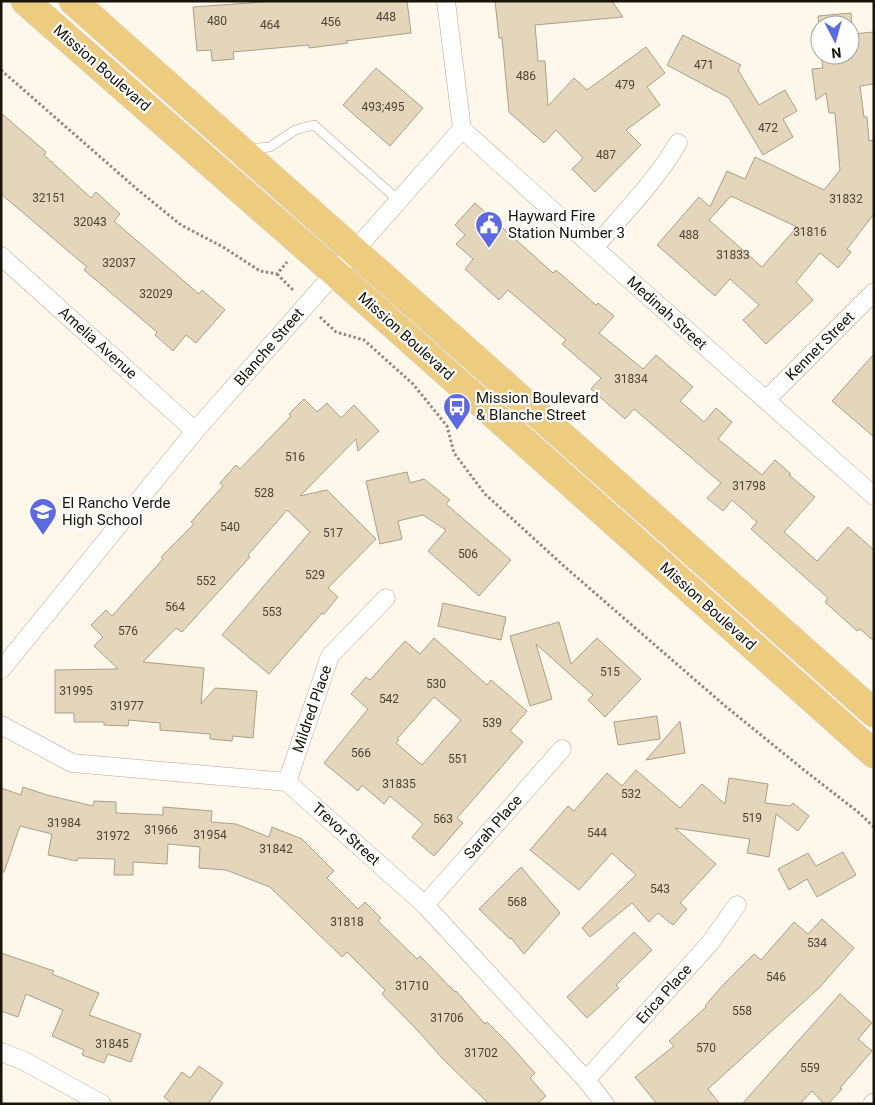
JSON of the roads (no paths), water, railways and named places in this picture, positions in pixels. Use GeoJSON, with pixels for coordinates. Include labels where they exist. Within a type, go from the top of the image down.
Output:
{"type":"FeatureCollection","features":[{"type":"Feature","properties":{"kind":"main road","name":"Mission Boulevard"},"geometry":{"type":"LineString","coordinates":[[25,1],[334,272],[874,754]]}},
{"type":"Feature","properties":{"kind":"main road","name":"Mission Boulevard"},"geometry":{"type":"LineString","coordinates":[[74,1],[352,251],[874,713]]}},
{"type":"Feature","properties":{"kind":"street"},"geometry":{"type":"LineString","coordinates":[[446,1],[462,128]]}},
{"type":"Feature","properties":{"kind":"street","name":"Blanche Street"},"geometry":{"type":"LineString","coordinates":[[1,670],[195,431],[462,128]]}},
{"type":"Feature","properties":{"kind":"street","name":"Medinah Street"},"geometry":{"type":"LineString","coordinates":[[462,128],[594,248],[874,496]]}},
{"type":"Feature","properties":{"kind":"street"},"geometry":{"type":"LineString","coordinates":[[594,248],[668,161],[678,143]]}},
{"type":"Feature","properties":{"kind":"street","name":"Amelia Avenue"},"geometry":{"type":"LineString","coordinates":[[1,256],[195,431]]}},
{"type":"Feature","properties":{"kind":"street","name":"Kennet Street"},"geometry":{"type":"LineString","coordinates":[[766,400],[874,292]]}},
{"type":"Feature","properties":{"kind":"street","name":"Mildred Place"},"geometry":{"type":"LineString","coordinates":[[287,782],[330,656],[386,598]]}},
{"type":"Feature","properties":{"kind":"street"},"geometry":{"type":"LineString","coordinates":[[1,725],[72,763],[287,782]]}},
{"type":"Feature","properties":{"kind":"street","name":"Sarah Place"},"geometry":{"type":"LineString","coordinates":[[424,905],[562,748]]}},
{"type":"Feature","properties":{"kind":"street","name":"Trevor Street"},"geometry":{"type":"LineString","coordinates":[[287,782],[424,905],[586,1080],[605,1104]]}},
{"type":"Feature","properties":{"kind":"street","name":"Erica Place"},"geometry":{"type":"LineString","coordinates":[[586,1080],[710,943],[738,905]]}},
{"type":"Feature","properties":{"kind":"street"},"geometry":{"type":"LineString","coordinates":[[1,1052],[24,1061],[102,1104]]}},
{"type":"Feature","properties":{"kind":"lane"},"geometry":{"type":"LineString","coordinates":[[239,149],[270,147],[295,130],[314,125],[398,200]]}},
{"type":"Feature","properties":{"kind":"place","name":"Hayward Fire Station Number 3"},"geometry":{"type":"Point","coordinates":[489,249]}},
{"type":"Feature","properties":{"kind":"place","name":"Mission Boulevard & Blanche Street"},"geometry":{"type":"Point","coordinates":[457,431]}},
{"type":"Feature","properties":{"kind":"place","name":"El Rancho Verde High School"},"geometry":{"type":"Point","coordinates":[43,536]}}]}
